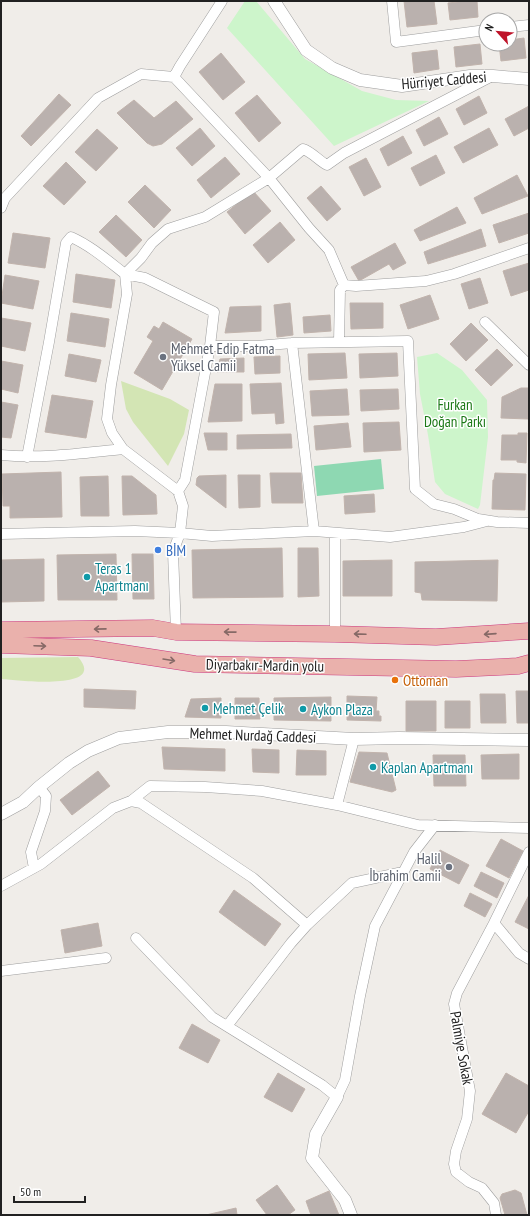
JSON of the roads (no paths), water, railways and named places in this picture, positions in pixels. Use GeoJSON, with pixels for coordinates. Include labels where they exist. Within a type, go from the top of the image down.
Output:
{"type":"FeatureCollection","features":[{"type":"Feature","properties":{"kind":"highway"},"geometry":{"type":"LineString","coordinates":[[1,630],[153,628],[176,632],[436,637],[529,631]]}},
{"type":"Feature","properties":{"kind":"highway","name":"Diyarbakır-Mardin yolu"},"geometry":{"type":"LineString","coordinates":[[1,645],[91,648],[194,664],[456,669],[525,665]]}},
{"type":"Feature","properties":{"kind":"street"},"geometry":{"type":"LineString","coordinates":[[174,77],[222,1]]}},
{"type":"Feature","properties":{"kind":"street","name":"Hürriyet Caddesi"},"geometry":{"type":"LineString","coordinates":[[274,1],[306,50],[332,68],[360,80],[402,86],[470,76],[529,79]]}},
{"type":"Feature","properties":{"kind":"street"},"geometry":{"type":"LineString","coordinates":[[392,1],[396,42],[478,31]]}},
{"type":"Feature","properties":{"kind":"street"},"geometry":{"type":"LineString","coordinates":[[518,26],[529,25]]}},
{"type":"Feature","properties":{"kind":"street"},"geometry":{"type":"LineString","coordinates":[[1,208],[5,198],[98,98],[141,74],[174,77],[269,178],[309,228],[329,250],[344,284]]}},
{"type":"Feature","properties":{"kind":"street"},"geometry":{"type":"LineString","coordinates":[[125,274],[141,258],[152,243],[168,229],[205,217],[269,178],[303,149],[308,150],[327,165],[344,153],[493,76]]}},
{"type":"Feature","properties":{"kind":"street"},"geometry":{"type":"LineString","coordinates":[[27,457],[66,243],[71,237],[83,242],[101,254],[125,274],[145,278],[214,312],[210,346],[185,480],[178,491]]}},
{"type":"Feature","properties":{"kind":"street"},"geometry":{"type":"LineString","coordinates":[[344,284],[356,286],[426,281],[454,274],[529,248]]}},
{"type":"Feature","properties":{"kind":"street"},"geometry":{"type":"LineString","coordinates":[[125,274],[127,294],[111,385],[107,419],[112,433],[123,449],[178,491],[183,506],[180,533],[173,552],[176,632]]}},
{"type":"Feature","properties":{"kind":"street"},"geometry":{"type":"LineString","coordinates":[[339,342],[340,290],[344,284]]}},
{"type":"Feature","properties":{"kind":"street"},"geometry":{"type":"LineString","coordinates":[[485,322],[529,365]]}},
{"type":"Feature","properties":{"kind":"street"},"geometry":{"type":"LineString","coordinates":[[210,346],[408,341],[415,489],[434,504],[454,509],[478,519],[529,523]]}},
{"type":"Feature","properties":{"kind":"street"},"geometry":{"type":"LineString","coordinates":[[292,343],[314,531]]}},
{"type":"Feature","properties":{"kind":"street"},"geometry":{"type":"LineString","coordinates":[[1,455],[27,457],[123,449]]}},
{"type":"Feature","properties":{"kind":"street"},"geometry":{"type":"LineString","coordinates":[[1,534],[135,531],[212,536],[314,531],[390,537],[464,528],[489,520]]}},
{"type":"Feature","properties":{"kind":"street"},"geometry":{"type":"LineString","coordinates":[[335,532],[335,634]]}},
{"type":"Feature","properties":{"kind":"street","name":"Mehmet Nurdağ Caddesi"},"geometry":{"type":"LineString","coordinates":[[1,814],[23,802],[69,763],[88,751],[119,738],[168,732],[226,732],[354,739],[399,738],[529,740]]}},
{"type":"Feature","properties":{"kind":"street"},"geometry":{"type":"LineString","coordinates":[[337,805],[354,739]]}},
{"type":"Feature","properties":{"kind":"street"},"geometry":{"type":"LineString","coordinates":[[1,886],[41,864],[113,808],[131,801],[150,786],[206,787],[262,791],[337,805],[418,825],[529,828]]}},
{"type":"Feature","properties":{"kind":"street"},"geometry":{"type":"LineString","coordinates":[[34,868],[31,852],[45,811],[46,796],[39,787]]}},
{"type":"Feature","properties":{"kind":"street"},"geometry":{"type":"LineString","coordinates":[[131,801],[141,804],[253,878],[307,925]]}},
{"type":"Feature","properties":{"kind":"street"},"geometry":{"type":"LineString","coordinates":[[351,1215],[344,1200],[312,1158],[316,1134],[345,1080],[360,996],[375,926],[414,852],[435,825]]}},
{"type":"Feature","properties":{"kind":"street","name":"Palmiye Sokak"},"geometry":{"type":"LineString","coordinates":[[496,1215],[494,1203],[482,1188],[469,1182],[456,1172],[454,1164],[456,1151],[467,1119],[470,1091],[454,1004],[457,993],[529,852]]}},
{"type":"Feature","properties":{"kind":"street"},"geometry":{"type":"LineString","coordinates":[[227,1026],[291,943],[307,925],[352,883],[403,872]]}},
{"type":"Feature","properties":{"kind":"street"},"geometry":{"type":"LineString","coordinates":[[494,923],[520,953],[529,959]]}},
{"type":"Feature","properties":{"kind":"street"},"geometry":{"type":"LineString","coordinates":[[136,938],[212,1017],[337,1097]]}},
{"type":"Feature","properties":{"kind":"street"},"geometry":{"type":"LineString","coordinates":[[1,971],[106,958]]}},
{"type":"Feature","properties":{"kind":"place","name":"Mehmet Edip Fatma Yüksel Camii"},"geometry":{"type":"Point","coordinates":[163,357]}},
{"type":"Feature","properties":{"kind":"place","name":"BİM"},"geometry":{"type":"Point","coordinates":[158,550]}},
{"type":"Feature","properties":{"kind":"place","name":"Teras 1 Apartmanı"},"geometry":{"type":"Point","coordinates":[87,577]}},
{"type":"Feature","properties":{"kind":"place","name":"Ottoman"},"geometry":{"type":"Point","coordinates":[395,680]}},
{"type":"Feature","properties":{"kind":"place","name":"Mehmet Çelik"},"geometry":{"type":"Point","coordinates":[205,708]}},
{"type":"Feature","properties":{"kind":"place","name":"Aykon Plaza"},"geometry":{"type":"Point","coordinates":[303,709]}},
{"type":"Feature","properties":{"kind":"place","name":"Kaplan Apartmanı"},"geometry":{"type":"Point","coordinates":[373,767]}},
{"type":"Feature","properties":{"kind":"place","name":"Halil İbrahim Camii"},"geometry":{"type":"Point","coordinates":[449,867]}},
{"type":"Feature","properties":{"kind":"park label","name":"Furkan Doğan Parkı"},"geometry":{"type":"Point","coordinates":[455,412]}}]}
